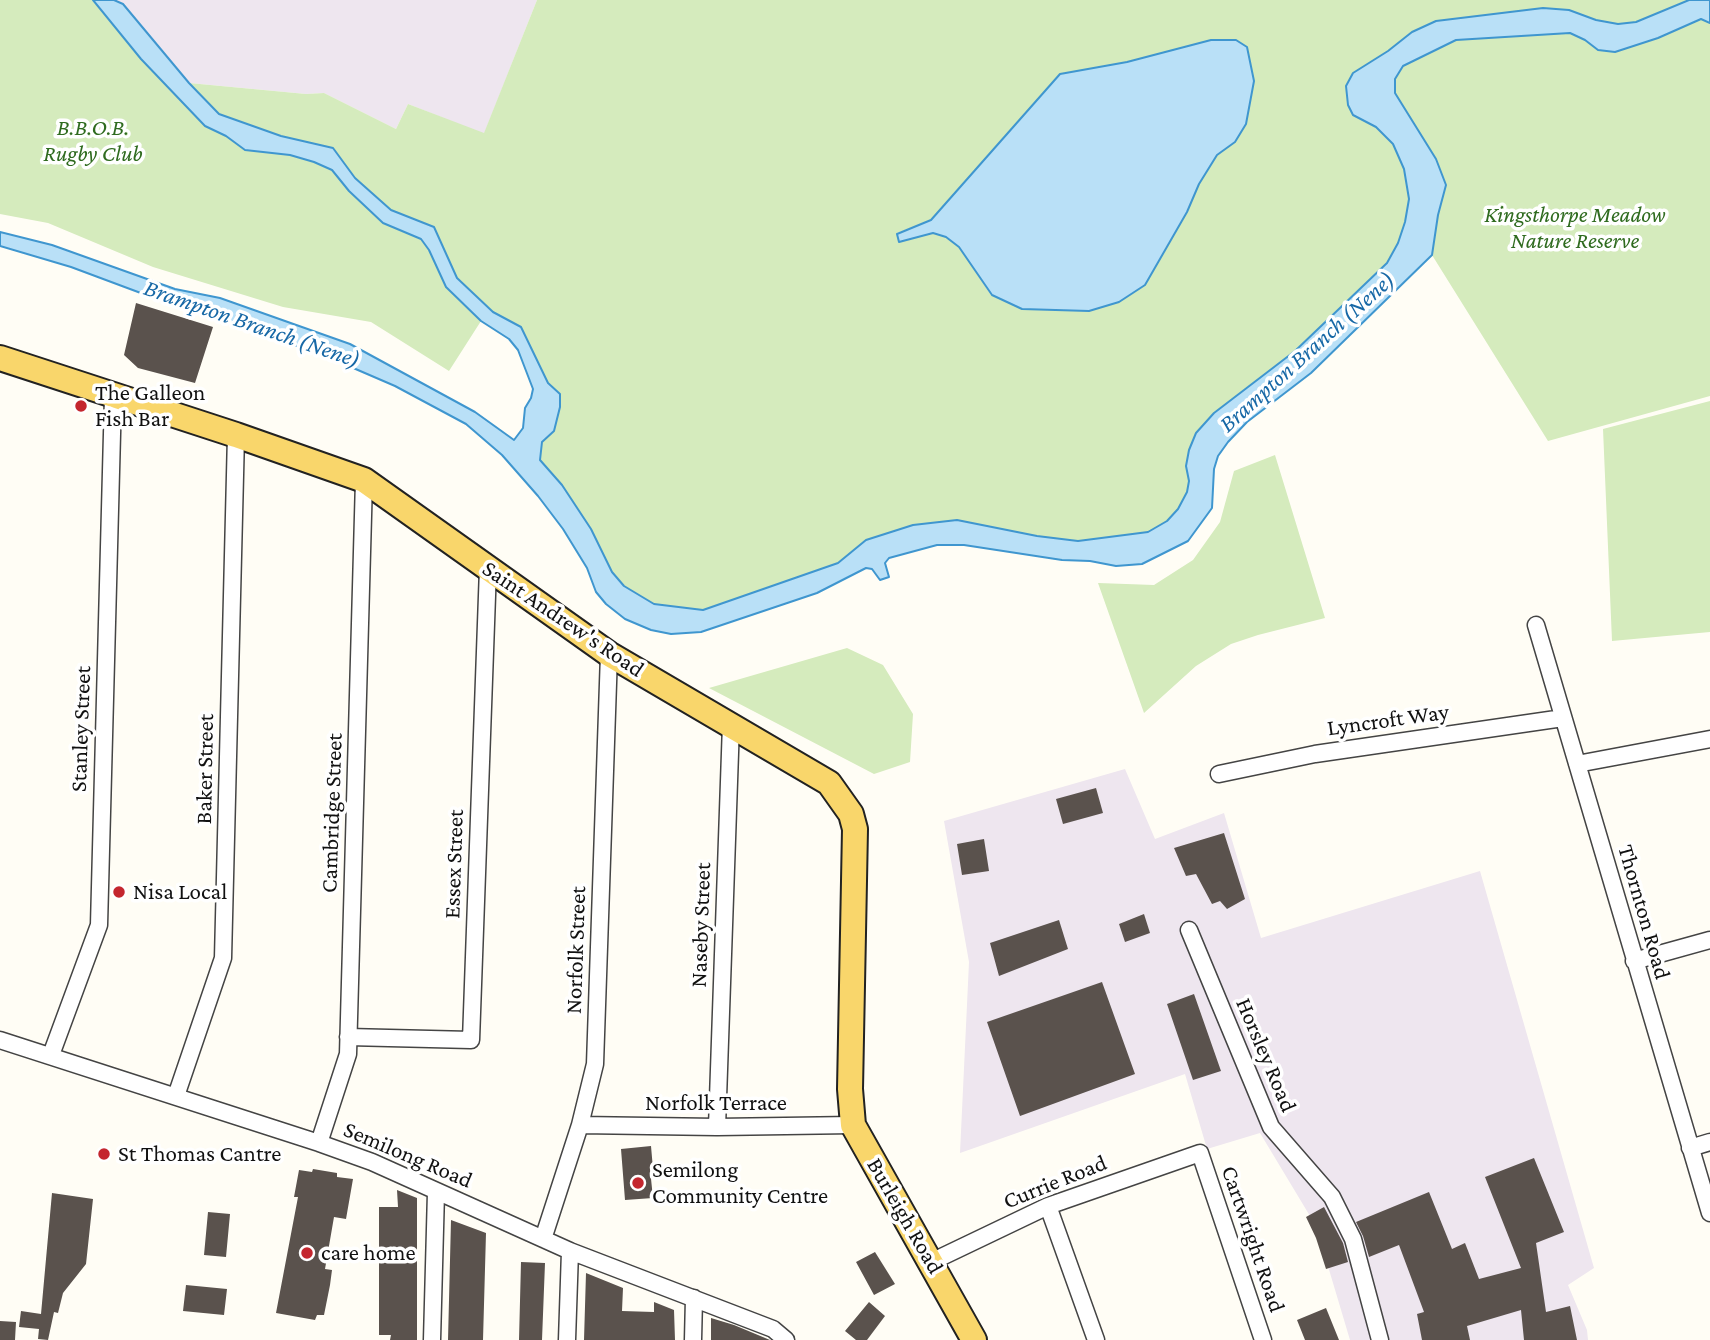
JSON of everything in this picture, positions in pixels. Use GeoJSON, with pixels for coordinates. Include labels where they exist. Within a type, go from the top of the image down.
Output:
{"type":"FeatureCollection","features":[{"type":"Feature","properties":{"kind":"main road","name":"Saint Andrew's Road"},"geometry":{"type":"LineString","coordinates":[[0,358],[364,480],[609,654],[829,783],[851,814],[855,829],[850,1089]]}},
{"type":"Feature","properties":{"kind":"main road","name":"Burleigh Road"},"geometry":{"type":"LineString","coordinates":[[850,1089],[853,1125],[974,1340]]}},
{"type":"Feature","properties":{"kind":"street","name":"Stanley Street"},"geometry":{"type":"LineString","coordinates":[[51,1055],[99,925],[113,396]]}},
{"type":"Feature","properties":{"kind":"street","name":"Baker Street"},"geometry":{"type":"LineString","coordinates":[[176,1097],[223,958],[236,435]]}},
{"type":"Feature","properties":{"kind":"street","name":"Cambridge Street"},"geometry":{"type":"LineString","coordinates":[[319,1143],[348,1054],[364,480]]}},
{"type":"Feature","properties":{"kind":"street","name":"Essex Street"},"geometry":{"type":"LineString","coordinates":[[348,1037],[471,1040],[488,568]]}},
{"type":"Feature","properties":{"kind":"street","name":"Thornton Road"},"geometry":{"type":"LineString","coordinates":[[1536,625],[1710,1213]]}},
{"type":"Feature","properties":{"kind":"street","name":"Norfolk Street"},"geometry":{"type":"LineString","coordinates":[[543,1239],[580,1125],[595,1064],[609,654]]}},
{"type":"Feature","properties":{"kind":"street","name":"Lyncroft Way"},"geometry":{"type":"LineString","coordinates":[[1219,774],[1315,754],[1563,719]]}},
{"type":"Feature","properties":{"kind":"street","name":"Naseby Street"},"geometry":{"type":"LineString","coordinates":[[717,1127],[732,724]]}},
{"type":"Feature","properties":{"kind":"street"},"geometry":{"type":"LineString","coordinates":[[1577,764],[1710,739]]}},
{"type":"Feature","properties":{"kind":"street","name":"Horsley Road"},"geometry":{"type":"LineString","coordinates":[[1189,930],[1271,1127],[1332,1197],[1353,1239],[1380,1340]]}},
{"type":"Feature","properties":{"kind":"street"},"geometry":{"type":"LineString","coordinates":[[1634,961],[1710,940]]}},
{"type":"Feature","properties":{"kind":"street","name":"Semilong Road"},"geometry":{"type":"LineString","coordinates":[[0,1040],[372,1162],[570,1251],[773,1329],[786,1340]]}},
{"type":"Feature","properties":{"kind":"street","name":"Norfolk Terrace"},"geometry":{"type":"LineString","coordinates":[[580,1125],[853,1125]]}},
{"type":"Feature","properties":{"kind":"street"},"geometry":{"type":"LineString","coordinates":[[1690,1148],[1710,1142]]}},
{"type":"Feature","properties":{"kind":"street","name":"Currie Road"},"geometry":{"type":"LineString","coordinates":[[931,1262],[1048,1206],[1200,1153]]}},
{"type":"Feature","properties":{"kind":"street","name":"Cartwright Road"},"geometry":{"type":"LineString","coordinates":[[1200,1153],[1263,1340]]}},
{"type":"Feature","properties":{"kind":"street"},"geometry":{"type":"LineString","coordinates":[[432,1340],[436,1192]]}},
{"type":"Feature","properties":{"kind":"street"},"geometry":{"type":"LineString","coordinates":[[1048,1206],[1096,1340]]}},
{"type":"Feature","properties":{"kind":"street"},"geometry":{"type":"LineString","coordinates":[[567,1340],[570,1251]]}},
{"type":"Feature","properties":{"kind":"street"},"geometry":{"type":"LineString","coordinates":[[693,1340],[694,1298]]}},
{"type":"Feature","properties":{"kind":"shaded area"},"geometry":{"type":"Polygon","coordinates":[[[114,0],[537,0],[484,134],[408,104],[396,129],[324,93],[306,94],[189,83],[123,4],[114,0]]]}},
{"type":"Feature","properties":{"kind":"shaded area"},"geometry":{"type":"Polygon","coordinates":[[[1125,769],[1155,839],[1224,813],[1261,938],[1480,871],[1594,1268],[1568,1285],[1587,1330],[1588,1340],[1350,1340],[1316,1226],[1260,1133],[1207,1149],[1185,1074],[960,1153],[969,962],[944,821],[1125,769]]]}},
{"type":"Feature","properties":{"kind":"green space","name":"B.B.O.B. Rugby Club"},"geometry":{"type":"Polygon","coordinates":[[[0,0],[93,0],[141,59],[205,126],[246,150],[290,155],[332,170],[349,191],[421,239],[446,287],[481,321],[449,371],[371,322],[283,307],[153,267],[48,223],[0,214],[0,0]]]}},
{"type":"Feature","properties":{"kind":"green space"},"geometry":{"type":"Polygon","coordinates":[[[537,0],[1691,0],[1636,22],[1618,24],[1596,20],[1569,10],[1412,32],[1353,73],[1348,105],[1353,115],[1376,127],[1393,144],[1404,169],[1409,199],[1398,243],[1387,263],[1295,351],[1214,413],[1186,466],[1189,481],[1187,492],[1178,509],[1167,521],[1148,532],[1078,541],[957,520],[866,540],[838,563],[703,610],[654,604],[624,586],[612,572],[591,529],[562,485],[540,460],[541,442],[560,394],[548,383],[521,327],[493,312],[457,278],[434,227],[391,210],[355,178],[333,148],[281,136],[219,114],[189,83],[306,94],[324,93],[396,129],[408,104],[484,133],[537,0]],[[1211,40],[1127,62],[1060,74],[931,220],[897,233],[899,241],[933,233],[946,236],[959,247],[991,295],[1022,309],[1089,311],[1145,285],[1217,155],[1235,142],[1249,62],[1247,47],[1211,40]]]}},
{"type":"Feature","properties":{"kind":"green space","name":"Kingsthorpe Meadow Nature Reserve"},"geometry":{"type":"Polygon","coordinates":[[[1701,19],[1710,23],[1710,396],[1548,441],[1432,255],[1446,185],[1395,93],[1395,79],[1403,66],[1456,40],[1570,33],[1586,40],[1598,50],[1615,52],[1658,38],[1701,19]]]}},
{"type":"Feature","properties":{"kind":"green space"},"geometry":{"type":"Polygon","coordinates":[[[1710,401],[1710,632],[1612,641],[1603,429],[1710,401]]]}},
{"type":"Feature","properties":{"kind":"green space"},"geometry":{"type":"Polygon","coordinates":[[[1275,455],[1325,618],[1231,644],[1196,666],[1144,713],[1098,583],[1154,585],[1193,560],[1220,522],[1234,471],[1275,455]]]}},
{"type":"Feature","properties":{"kind":"green space"},"geometry":{"type":"Polygon","coordinates":[[[847,648],[883,665],[913,714],[910,762],[874,774],[709,688],[847,648]]]}},
{"type":"Feature","properties":{"kind":"water","name":"Brampton Branch (Nene)"},"geometry":{"type":"Polygon","coordinates":[[[93,0],[114,0],[123,4],[189,83],[219,114],[281,136],[333,148],[355,178],[391,210],[434,227],[457,278],[493,312],[521,327],[548,383],[560,394],[554,431],[542,442],[540,460],[562,485],[591,529],[612,572],[624,586],[654,604],[703,610],[838,563],[866,540],[913,525],[957,520],[1078,541],[1148,532],[1167,521],[1178,509],[1187,492],[1189,481],[1186,466],[1196,433],[1214,413],[1295,351],[1387,263],[1398,243],[1409,199],[1404,169],[1393,144],[1376,127],[1353,115],[1348,105],[1346,86],[1353,73],[1412,32],[1436,21],[1543,8],[1569,10],[1596,20],[1618,24],[1636,22],[1689,0],[1710,0],[1710,23],[1701,19],[1658,38],[1615,52],[1598,50],[1570,33],[1456,40],[1403,66],[1395,79],[1395,93],[1436,159],[1446,185],[1432,255],[1311,373],[1247,422],[1228,442],[1218,456],[1214,469],[1212,508],[1188,541],[1142,564],[1116,566],[964,545],[937,545],[889,558],[885,563],[889,577],[880,580],[872,569],[866,568],[817,593],[701,632],[671,634],[651,630],[625,619],[606,604],[596,592],[587,568],[563,529],[538,496],[502,455],[466,424],[395,386],[337,361],[247,327],[189,311],[71,267],[0,246],[0,232],[52,245],[175,289],[220,298],[350,344],[475,412],[514,440],[523,428],[525,408],[533,389],[518,350],[509,339],[481,321],[446,287],[421,239],[383,223],[349,191],[332,170],[290,155],[245,150],[226,136],[205,126],[141,59],[93,0]]]}},
{"type":"Feature","properties":{"kind":"water"},"geometry":{"type":"Polygon","coordinates":[[[1211,40],[1236,40],[1247,47],[1254,81],[1246,124],[1235,142],[1217,155],[1145,285],[1119,302],[1089,311],[1022,309],[992,295],[959,247],[946,237],[933,233],[899,242],[897,234],[931,220],[1060,74],[1127,62],[1211,40]]]}},
{"type":"Feature","properties":{"kind":"building"},"geometry":{"type":"Polygon","coordinates":[[[136,303],[213,327],[195,383],[138,368],[124,355],[136,303]]]}},
{"type":"Feature","properties":{"kind":"building"},"geometry":{"type":"Polygon","coordinates":[[[1096,788],[1103,813],[1063,824],[1056,799],[1096,788]]]}},
{"type":"Feature","properties":{"kind":"building"},"geometry":{"type":"Polygon","coordinates":[[[1224,833],[1245,899],[1227,909],[1220,901],[1212,904],[1196,874],[1186,876],[1174,848],[1224,833]]]}},
{"type":"Feature","properties":{"kind":"building"},"geometry":{"type":"Polygon","coordinates":[[[984,839],[989,871],[962,875],[957,844],[984,839]]]}},
{"type":"Feature","properties":{"kind":"building"},"geometry":{"type":"Polygon","coordinates":[[[1144,914],[1150,933],[1125,942],[1119,924],[1144,914]]]}},
{"type":"Feature","properties":{"kind":"building"},"geometry":{"type":"Polygon","coordinates":[[[1059,920],[1068,949],[999,976],[990,943],[1059,920]]]}},
{"type":"Feature","properties":{"kind":"building"},"geometry":{"type":"Polygon","coordinates":[[[1102,982],[1135,1074],[1020,1116],[987,1022],[1102,982]]]}},
{"type":"Feature","properties":{"kind":"building"},"geometry":{"type":"Polygon","coordinates":[[[1194,994],[1221,1071],[1193,1080],[1167,1004],[1194,994]]]}},
{"type":"Feature","properties":{"kind":"building","name":"Semilong Community Centre"},"geometry":{"type":"Polygon","coordinates":[[[651,1146],[653,1198],[625,1200],[621,1149],[651,1146]]]}},
{"type":"Feature","properties":{"kind":"building"},"geometry":{"type":"Polygon","coordinates":[[[1534,1158],[1564,1232],[1536,1243],[1546,1312],[1570,1306],[1577,1340],[1524,1340],[1521,1310],[1467,1326],[1470,1340],[1422,1340],[1417,1314],[1424,1312],[1399,1245],[1369,1257],[1356,1222],[1429,1192],[1452,1249],[1465,1243],[1479,1279],[1521,1268],[1485,1177],[1534,1158]]]}},
{"type":"Feature","properties":{"kind":"building","name":"care home"},"geometry":{"type":"Polygon","coordinates":[[[313,1169],[353,1179],[346,1219],[334,1217],[325,1269],[332,1270],[330,1285],[324,1315],[317,1315],[315,1320],[276,1313],[298,1197],[294,1197],[299,1170],[312,1172],[313,1169]]]}},
{"type":"Feature","properties":{"kind":"building"},"geometry":{"type":"Polygon","coordinates":[[[397,1190],[417,1198],[417,1340],[390,1340],[391,1335],[379,1335],[379,1207],[398,1207],[397,1190]]]}},
{"type":"Feature","properties":{"kind":"building"},"geometry":{"type":"Polygon","coordinates":[[[52,1193],[93,1199],[86,1264],[63,1293],[58,1313],[54,1312],[48,1340],[38,1339],[39,1329],[19,1327],[21,1311],[41,1314],[52,1193]]]}},
{"type":"Feature","properties":{"kind":"building"},"geometry":{"type":"Polygon","coordinates":[[[1324,1207],[1343,1243],[1348,1262],[1326,1269],[1306,1217],[1324,1207]]]}},
{"type":"Feature","properties":{"kind":"building"},"geometry":{"type":"Polygon","coordinates":[[[208,1212],[230,1214],[226,1257],[204,1255],[208,1212]]]}},
{"type":"Feature","properties":{"kind":"building"},"geometry":{"type":"Polygon","coordinates":[[[451,1220],[486,1233],[483,1340],[448,1340],[451,1220]]]}},
{"type":"Feature","properties":{"kind":"building"},"geometry":{"type":"Polygon","coordinates":[[[875,1252],[895,1284],[874,1295],[856,1262],[875,1252]]]}},
{"type":"Feature","properties":{"kind":"building"},"geometry":{"type":"Polygon","coordinates":[[[521,1262],[545,1263],[542,1340],[519,1340],[521,1262]]]}},
{"type":"Feature","properties":{"kind":"building"},"geometry":{"type":"Polygon","coordinates":[[[586,1273],[623,1288],[622,1311],[654,1312],[654,1302],[674,1310],[675,1340],[584,1340],[586,1273]]]}},
{"type":"Feature","properties":{"kind":"building"},"geometry":{"type":"Polygon","coordinates":[[[186,1285],[227,1289],[224,1315],[183,1311],[186,1285]]]}},
{"type":"Feature","properties":{"kind":"building"},"geometry":{"type":"Polygon","coordinates":[[[869,1302],[885,1316],[867,1340],[856,1340],[845,1331],[869,1302]]]}},
{"type":"Feature","properties":{"kind":"building"},"geometry":{"type":"Polygon","coordinates":[[[1326,1308],[1339,1340],[1305,1340],[1297,1320],[1326,1308]]]}},
{"type":"Feature","properties":{"kind":"building"},"geometry":{"type":"Polygon","coordinates":[[[711,1318],[734,1325],[770,1340],[711,1340],[711,1318]]]}},
{"type":"Feature","properties":{"kind":"building"},"geometry":{"type":"Polygon","coordinates":[[[0,1321],[16,1322],[15,1340],[0,1340],[0,1321]]]}},
{"type":"Feature","properties":{"kind":"place","name":"The Galleon Fish Bar"},"geometry":{"type":"Point","coordinates":[81,406]}},
{"type":"Feature","properties":{"kind":"place","name":"Nisa Local"},"geometry":{"type":"Point","coordinates":[119,892]}},
{"type":"Feature","properties":{"kind":"place","name":"St Thomas Cantre"},"geometry":{"type":"Point","coordinates":[104,1154]}},
{"type":"Feature","properties":{"kind":"place","name":"Semilong Community Centre"},"geometry":{"type":"Point","coordinates":[638,1183]}},
{"type":"Feature","properties":{"kind":"place","name":"care home"},"geometry":{"type":"Point","coordinates":[307,1253]}}]}
